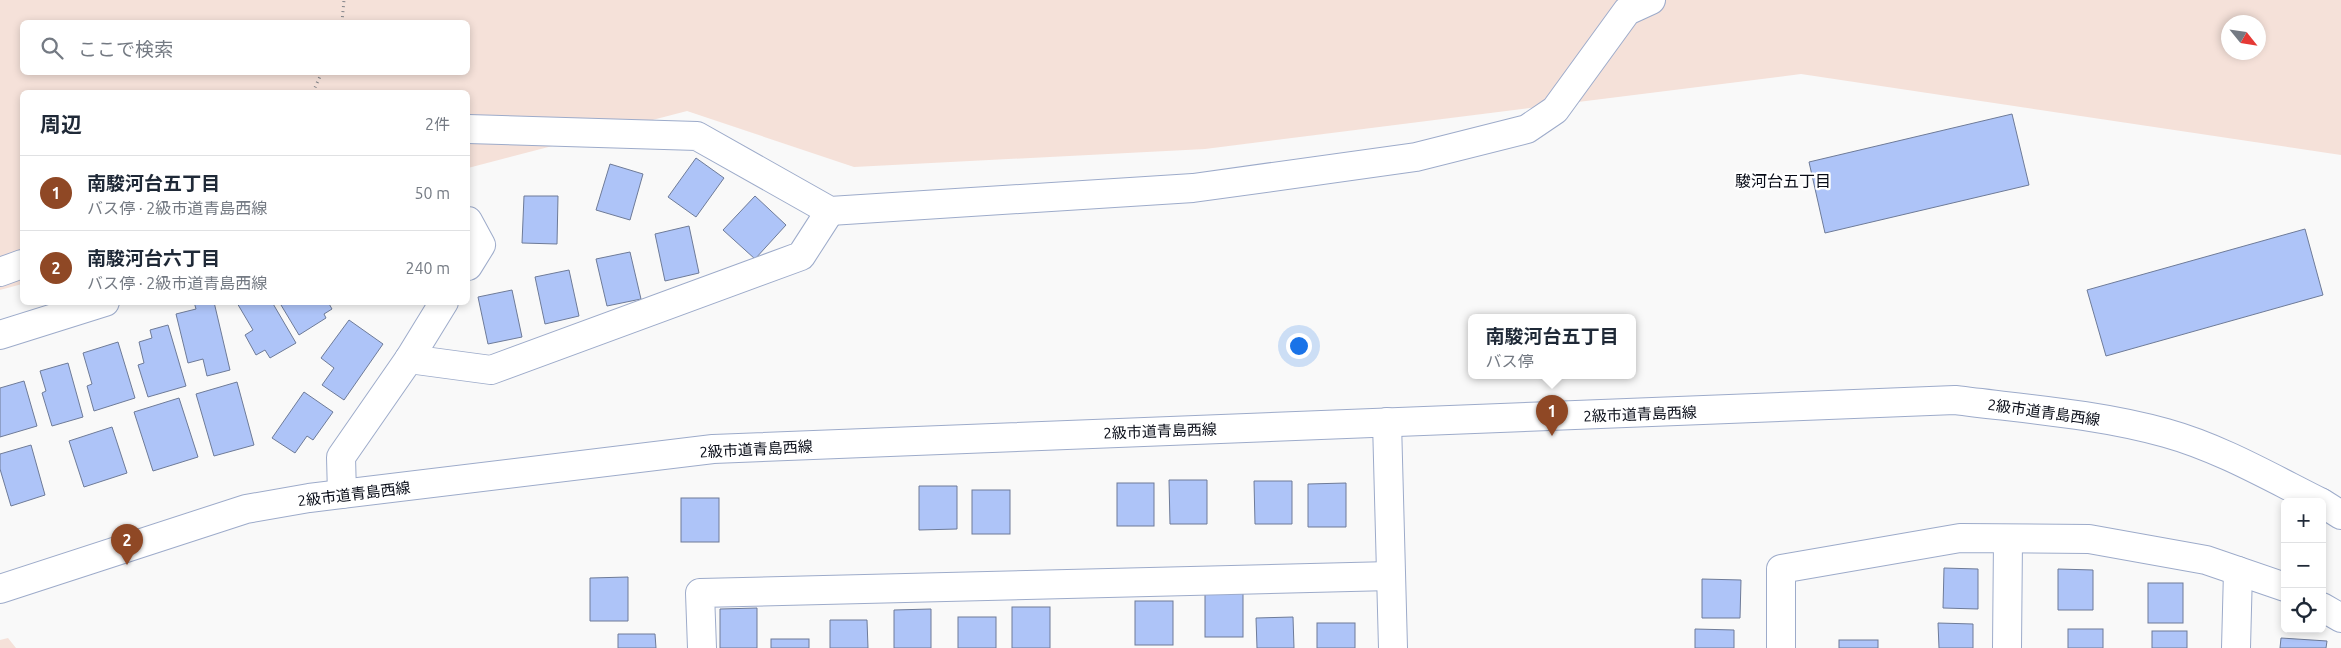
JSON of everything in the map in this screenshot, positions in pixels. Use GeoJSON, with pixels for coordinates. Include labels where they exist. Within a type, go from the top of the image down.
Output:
{"type":"FeatureCollection","features":[{"type":"Feature","properties":{"kind":"street"},"geometry":{"type":"LineString","coordinates":[[470,129],[697,136],[830,211],[1194,188],[1416,157],[1527,129],[1555,110],[1627,11],[1651,0]]}},
{"type":"Feature","properties":{"kind":"street"},"geometry":{"type":"LineString","coordinates":[[409,359],[490,370],[801,256],[830,211]]}},
{"type":"Feature","properties":{"kind":"street"},"geometry":{"type":"LineString","coordinates":[[470,225],[481,245],[470,263]]}},
{"type":"Feature","properties":{"kind":"street"},"geometry":{"type":"LineString","coordinates":[[0,272],[20,265]]}},
{"type":"Feature","properties":{"kind":"street"},"geometry":{"type":"LineString","coordinates":[[0,335],[96,305]]}},
{"type":"Feature","properties":{"kind":"street"},"geometry":{"type":"LineString","coordinates":[[342,494],[341,457],[409,359],[442,305]]}},
{"type":"Feature","properties":{"kind":"street","name":"2級市道青島西線"},"geometry":{"type":"LineString","coordinates":[[0,589],[246,509],[342,494],[713,449],[1387,422],[1955,400],[2100,418],[2167,434],[2222,454],[2313,498]]}},
{"type":"Feature","properties":{"kind":"street"},"geometry":{"type":"LineString","coordinates":[[1387,422],[1393,648]]}},
{"type":"Feature","properties":{"kind":"street","name":"2級市道青島西線"},"geometry":{"type":"LineString","coordinates":[[2326,505],[2341,515]]}},
{"type":"Feature","properties":{"kind":"street"},"geometry":{"type":"LineString","coordinates":[[1781,648],[1781,569],[1960,538],[2089,540],[2206,560],[2281,586]]}},
{"type":"Feature","properties":{"kind":"street"},"geometry":{"type":"LineString","coordinates":[[2007,648],[2008,539]]}},
{"type":"Feature","properties":{"kind":"street"},"geometry":{"type":"LineString","coordinates":[[2236,648],[2238,570]]}},
{"type":"Feature","properties":{"kind":"street"},"geometry":{"type":"LineString","coordinates":[[702,648],[700,594],[1391,576]]}},
{"type":"Feature","properties":{"kind":"street"},"geometry":{"type":"LineString","coordinates":[[2326,609],[2341,618]]}},
{"type":"Feature","properties":{"kind":"path"},"geometry":{"type":"LineString","coordinates":[[342,20],[344,0]]}},
{"type":"Feature","properties":{"kind":"path"},"geometry":{"type":"LineString","coordinates":[[314,90],[321,75]]}},
{"type":"Feature","properties":{"kind":"shaded area"},"geometry":{"type":"Polygon","coordinates":[[[0,0],[2341,0],[2341,155],[1801,74],[1205,149],[854,167],[687,111],[470,167],[470,90],[20,90],[20,285],[0,290],[0,0]]]}},
{"type":"Feature","properties":{"kind":"shaded area"},"geometry":{"type":"Polygon","coordinates":[[[8,638],[16,648],[0,648],[0,640],[8,638]]]}},
{"type":"Feature","properties":{"kind":"building"},"geometry":{"type":"Polygon","coordinates":[[[2012,114],[2029,185],[1825,233],[1809,162],[2012,114]]]}},
{"type":"Feature","properties":{"kind":"building"},"geometry":{"type":"Polygon","coordinates":[[[696,158],[724,178],[696,217],[668,197],[696,158]]]}},
{"type":"Feature","properties":{"kind":"building"},"geometry":{"type":"Polygon","coordinates":[[[610,164],[643,174],[630,220],[596,210],[610,164]]]}},
{"type":"Feature","properties":{"kind":"building"},"geometry":{"type":"Polygon","coordinates":[[[524,196],[558,196],[557,244],[522,243],[524,196]]]}},
{"type":"Feature","properties":{"kind":"building"},"geometry":{"type":"Polygon","coordinates":[[[755,196],[786,225],[755,259],[723,230],[755,196]]]}},
{"type":"Feature","properties":{"kind":"building"},"geometry":{"type":"Polygon","coordinates":[[[689,226],[699,273],[665,281],[655,234],[689,226]]]}},
{"type":"Feature","properties":{"kind":"building"},"geometry":{"type":"Polygon","coordinates":[[[2305,229],[2323,295],[2106,356],[2087,290],[2305,229]]]}},
{"type":"Feature","properties":{"kind":"building"},"geometry":{"type":"Polygon","coordinates":[[[630,252],[641,299],[607,306],[596,259],[630,252]]]}},
{"type":"Feature","properties":{"kind":"building"},"geometry":{"type":"Polygon","coordinates":[[[569,270],[579,316],[545,324],[535,277],[569,270]]]}},
{"type":"Feature","properties":{"kind":"building"},"geometry":{"type":"Polygon","coordinates":[[[512,290],[522,337],[488,344],[478,297],[512,290]]]}},
{"type":"Feature","properties":{"kind":"building"},"geometry":{"type":"Polygon","coordinates":[[[195,305],[215,305],[230,370],[207,376],[203,359],[188,363],[176,314],[196,309],[195,305]]]}},
{"type":"Feature","properties":{"kind":"building"},"geometry":{"type":"Polygon","coordinates":[[[238,305],[274,305],[296,343],[270,358],[265,350],[256,355],[245,335],[253,330],[238,305]]]}},
{"type":"Feature","properties":{"kind":"building"},"geometry":{"type":"Polygon","coordinates":[[[281,305],[330,305],[332,309],[324,314],[326,318],[299,335],[281,305]]]}},
{"type":"Feature","properties":{"kind":"building"},"geometry":{"type":"Polygon","coordinates":[[[349,320],[383,344],[344,400],[322,385],[334,368],[321,358],[349,320]]]}},
{"type":"Feature","properties":{"kind":"building"},"geometry":{"type":"Polygon","coordinates":[[[168,325],[186,386],[148,397],[138,365],[144,363],[139,342],[152,338],[150,330],[168,325]]]}},
{"type":"Feature","properties":{"kind":"building"},"geometry":{"type":"Polygon","coordinates":[[[118,342],[135,398],[94,411],[87,386],[92,384],[83,353],[118,342]]]}},
{"type":"Feature","properties":{"kind":"building"},"geometry":{"type":"Polygon","coordinates":[[[68,363],[83,417],[52,426],[42,393],[46,391],[40,371],[68,363]]]}},
{"type":"Feature","properties":{"kind":"building"},"geometry":{"type":"Polygon","coordinates":[[[24,381],[37,426],[0,437],[0,388],[24,381]]]}},
{"type":"Feature","properties":{"kind":"building"},"geometry":{"type":"Polygon","coordinates":[[[237,382],[254,445],[214,456],[196,394],[237,382]]]}},
{"type":"Feature","properties":{"kind":"building"},"geometry":{"type":"Polygon","coordinates":[[[304,392],[333,412],[313,440],[307,436],[295,453],[272,438],[304,392]]]}},
{"type":"Feature","properties":{"kind":"building"},"geometry":{"type":"Polygon","coordinates":[[[179,398],[198,457],[153,471],[134,412],[179,398]]]}},
{"type":"Feature","properties":{"kind":"building"},"geometry":{"type":"Polygon","coordinates":[[[112,427],[127,473],[84,487],[69,441],[112,427]]]}},
{"type":"Feature","properties":{"kind":"building"},"geometry":{"type":"Polygon","coordinates":[[[31,445],[45,495],[11,506],[0,469],[0,454],[31,445]]]}},
{"type":"Feature","properties":{"kind":"building"},"geometry":{"type":"Polygon","coordinates":[[[1169,480],[1207,480],[1207,524],[1170,524],[1169,480]]]}},
{"type":"Feature","properties":{"kind":"building"},"geometry":{"type":"Polygon","coordinates":[[[1254,481],[1292,481],[1292,524],[1255,524],[1254,481]]]}},
{"type":"Feature","properties":{"kind":"building"},"geometry":{"type":"Polygon","coordinates":[[[1117,483],[1154,483],[1154,526],[1117,526],[1117,483]]]}},
{"type":"Feature","properties":{"kind":"building"},"geometry":{"type":"Polygon","coordinates":[[[1346,483],[1346,527],[1308,527],[1308,484],[1346,483]]]}},
{"type":"Feature","properties":{"kind":"building"},"geometry":{"type":"Polygon","coordinates":[[[919,486],[957,486],[957,529],[919,530],[919,486]]]}},
{"type":"Feature","properties":{"kind":"building"},"geometry":{"type":"Polygon","coordinates":[[[972,490],[1010,490],[1010,534],[972,534],[972,490]]]}},
{"type":"Feature","properties":{"kind":"building"},"geometry":{"type":"Polygon","coordinates":[[[681,498],[719,498],[719,542],[681,542],[681,498]]]}},
{"type":"Feature","properties":{"kind":"building"},"geometry":{"type":"Polygon","coordinates":[[[1944,568],[1978,569],[1978,609],[1943,608],[1944,568]]]}},
{"type":"Feature","properties":{"kind":"building"},"geometry":{"type":"Polygon","coordinates":[[[2058,569],[2093,570],[2093,610],[2058,610],[2058,569]]]}},
{"type":"Feature","properties":{"kind":"building"},"geometry":{"type":"Polygon","coordinates":[[[628,577],[628,621],[590,621],[590,578],[628,577]]]}},
{"type":"Feature","properties":{"kind":"building"},"geometry":{"type":"Polygon","coordinates":[[[1702,579],[1741,580],[1740,618],[1702,618],[1702,579]]]}},
{"type":"Feature","properties":{"kind":"building"},"geometry":{"type":"Polygon","coordinates":[[[2148,583],[2183,583],[2183,623],[2148,623],[2148,583]]]}},
{"type":"Feature","properties":{"kind":"building"},"geometry":{"type":"Polygon","coordinates":[[[1205,593],[1243,593],[1243,637],[1205,637],[1205,593]]]}},
{"type":"Feature","properties":{"kind":"building"},"geometry":{"type":"Polygon","coordinates":[[[1135,601],[1173,601],[1173,645],[1135,645],[1135,601]]]}},
{"type":"Feature","properties":{"kind":"building"},"geometry":{"type":"Polygon","coordinates":[[[1012,607],[1050,607],[1050,648],[1012,648],[1012,607]]]}},
{"type":"Feature","properties":{"kind":"building"},"geometry":{"type":"Polygon","coordinates":[[[757,608],[757,648],[720,648],[720,609],[757,608]]]}},
{"type":"Feature","properties":{"kind":"building"},"geometry":{"type":"Polygon","coordinates":[[[931,609],[931,648],[894,648],[894,610],[931,609]]]}},
{"type":"Feature","properties":{"kind":"building"},"geometry":{"type":"Polygon","coordinates":[[[958,617],[996,617],[996,648],[958,648],[958,617]]]}},
{"type":"Feature","properties":{"kind":"building"},"geometry":{"type":"Polygon","coordinates":[[[1293,617],[1294,648],[1257,648],[1256,618],[1293,617]]]}},
{"type":"Feature","properties":{"kind":"building"},"geometry":{"type":"Polygon","coordinates":[[[830,620],[867,620],[868,648],[830,648],[830,620]]]}},
{"type":"Feature","properties":{"kind":"building"},"geometry":{"type":"Polygon","coordinates":[[[1317,623],[1355,623],[1355,648],[1317,648],[1317,623]]]}},
{"type":"Feature","properties":{"kind":"building"},"geometry":{"type":"Polygon","coordinates":[[[1938,623],[1973,624],[1973,648],[1939,648],[1938,623]]]}},
{"type":"Feature","properties":{"kind":"building"},"geometry":{"type":"Polygon","coordinates":[[[1695,629],[1734,630],[1734,648],[1695,648],[1695,629]]]}},
{"type":"Feature","properties":{"kind":"building"},"geometry":{"type":"Polygon","coordinates":[[[2068,629],[2103,629],[2103,648],[2068,648],[2068,629]]]}},
{"type":"Feature","properties":{"kind":"building"},"geometry":{"type":"Polygon","coordinates":[[[2152,631],[2187,631],[2187,648],[2152,648],[2152,631]]]}},
{"type":"Feature","properties":{"kind":"building"},"geometry":{"type":"Polygon","coordinates":[[[618,634],[655,634],[656,648],[618,648],[618,634]]]}},
{"type":"Feature","properties":{"kind":"building"},"geometry":{"type":"Polygon","coordinates":[[[2281,638],[2327,641],[2326,648],[2280,648],[2281,638]]]}},
{"type":"Feature","properties":{"kind":"building"},"geometry":{"type":"Polygon","coordinates":[[[771,639],[809,639],[809,648],[771,648],[771,639]]]}},
{"type":"Feature","properties":{"kind":"building"},"geometry":{"type":"Polygon","coordinates":[[[1839,640],[1878,640],[1878,648],[1839,648],[1839,640]]]}},
{"type":"Feature","properties":{"kind":"place","name":"南駿河台五丁目"},"geometry":{"type":"Point","coordinates":[1552,436]}},
{"type":"Feature","properties":{"kind":"place","name":"南駿河台六丁目"},"geometry":{"type":"Point","coordinates":[127,565]}},
{"type":"Feature","properties":{"kind":"district","name":"駿河台五丁目"},"geometry":{"type":"Point","coordinates":[1783,181]}}]}
